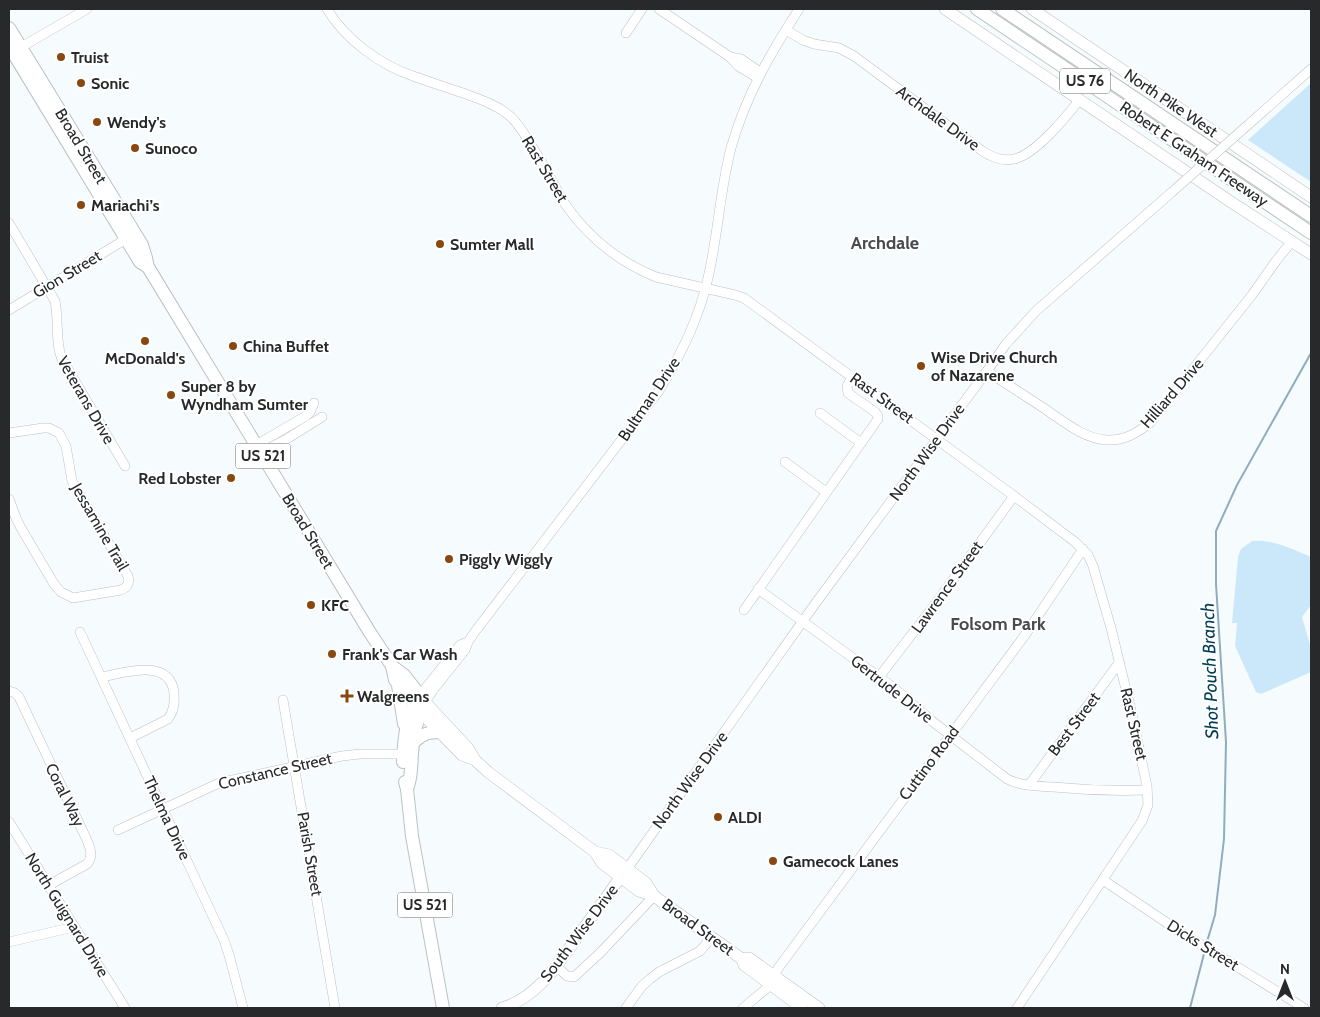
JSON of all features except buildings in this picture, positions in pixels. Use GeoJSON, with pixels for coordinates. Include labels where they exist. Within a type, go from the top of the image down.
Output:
{"type":"FeatureCollection","features":[{"type":"Feature","properties":{"kind":"highway","name":"Robert E Graham Freeway"},"geometry":{"type":"LineString","coordinates":[[977,9],[1311,233]]}},
{"type":"Feature","properties":{"kind":"highway","name":"Robert E Graham Freeway"},"geometry":{"type":"LineString","coordinates":[[1002,9],[1311,216]]}},
{"type":"Feature","properties":{"kind":"highway","name":"Broad Street"},"geometry":{"type":"LineString","coordinates":[[9,28],[13,50],[140,262],[148,267]]}},
{"type":"Feature","properties":{"kind":"highway","name":"Broad Street"},"geometry":{"type":"LineString","coordinates":[[13,50],[142,245],[148,267],[258,449],[366,626],[392,666],[404,675],[420,704]]}},
{"type":"Feature","properties":{"kind":"highway","name":"Broad Street"},"geometry":{"type":"LineString","coordinates":[[392,666],[395,680],[420,704]]}},
{"type":"Feature","properties":{"kind":"highway","name":"US 521"},"geometry":{"type":"LineString","coordinates":[[397,682],[405,731]]}},
{"type":"Feature","properties":{"kind":"highway","name":"Bultman Drive"},"geometry":{"type":"LineString","coordinates":[[420,704],[405,731],[411,777],[407,789],[412,836],[443,1008]]}},
{"type":"Feature","properties":{"kind":"highway","name":"Bultman Drive"},"geometry":{"type":"LineString","coordinates":[[409,751],[420,704]]}},
{"type":"Feature","properties":{"kind":"highway"},"geometry":{"type":"LineString","coordinates":[[409,751],[423,734],[439,732]]}},
{"type":"Feature","properties":{"kind":"main road"},"geometry":{"type":"LineString","coordinates":[[945,9],[1311,254]]}},
{"type":"Feature","properties":{"kind":"main road","name":"North Pike West"},"geometry":{"type":"LineString","coordinates":[[1032,9],[1311,197]]}},
{"type":"Feature","properties":{"kind":"main road","name":"Broad Street"},"geometry":{"type":"LineString","coordinates":[[420,704],[439,732],[462,755],[475,760]]}},
{"type":"Feature","properties":{"kind":"main road","name":"Broad Street"},"geometry":{"type":"LineString","coordinates":[[420,704],[468,748],[475,760],[498,780],[595,852],[602,863],[646,883],[654,896],[742,959],[749,958],[802,1008]]}},
{"type":"Feature","properties":{"kind":"main road","name":"South Wise Drive"},"geometry":{"type":"LineString","coordinates":[[502,1008],[528,995],[538,987],[556,966],[624,873]]}},
{"type":"Feature","properties":{"kind":"main road","name":"Broad Street"},"geometry":{"type":"LineString","coordinates":[[772,980],[819,1008]]}},
{"type":"Feature","properties":{"kind":"street"},"geometry":{"type":"LineString","coordinates":[[13,50],[87,9]]}},
{"type":"Feature","properties":{"kind":"street","name":"Rast Street"},"geometry":{"type":"LineString","coordinates":[[328,9],[350,37],[366,51],[385,63],[412,76],[471,96],[500,109],[511,117],[529,142],[565,204],[588,231],[610,252],[656,277],[744,298],[1014,496],[1075,542],[1088,555],[1093,566],[1120,663],[1141,758],[1148,804],[1142,822],[1017,1008]]}},
{"type":"Feature","properties":{"kind":"street"},"geometry":{"type":"LineString","coordinates":[[626,33],[642,9]]}},
{"type":"Feature","properties":{"kind":"street"},"geometry":{"type":"LineString","coordinates":[[659,9],[730,57],[738,66],[759,75]]}},
{"type":"Feature","properties":{"kind":"street","name":"Bultman Drive"},"geometry":{"type":"LineString","coordinates":[[420,704],[460,645],[468,642],[658,392],[682,352],[700,308],[712,260],[728,160],[740,119],[759,75],[799,9]]}},
{"type":"Feature","properties":{"kind":"street","name":"Archdale Drive"},"geometry":{"type":"LineString","coordinates":[[786,30],[803,40],[814,44],[839,48],[854,56],[981,150],[998,159],[1015,159],[1028,152],[1063,120],[1080,99]]}},
{"type":"Feature","properties":{"kind":"street","name":"North Wise Drive"},"geometry":{"type":"LineString","coordinates":[[624,873],[803,622],[1006,344],[1036,311],[1311,69]]}},
{"type":"Feature","properties":{"kind":"street","name":"Veterans Drive"},"geometry":{"type":"LineString","coordinates":[[9,223],[55,301],[58,311],[58,351],[125,466]]}},
{"type":"Feature","properties":{"kind":"street","name":"Gion Street"},"geometry":{"type":"LineString","coordinates":[[9,310],[126,239]]}},
{"type":"Feature","properties":{"kind":"street","name":"Hilliard Drive"},"geometry":{"type":"LineString","coordinates":[[987,371],[1075,429],[1092,437],[1114,440],[1132,435],[1150,423],[1252,296],[1292,241]]}},
{"type":"Feature","properties":{"kind":"street"},"geometry":{"type":"LineString","coordinates":[[744,610],[876,422],[878,416],[875,412],[848,393],[847,386],[853,377]]}},
{"type":"Feature","properties":{"kind":"street"},"geometry":{"type":"LineString","coordinates":[[258,449],[306,416],[314,403]]}},
{"type":"Feature","properties":{"kind":"street"},"geometry":{"type":"LineString","coordinates":[[820,413],[861,443]]}},
{"type":"Feature","properties":{"kind":"street"},"geometry":{"type":"LineString","coordinates":[[258,449],[285,440],[322,417]]}},
{"type":"Feature","properties":{"kind":"street","name":"Jessamine Trail"},"geometry":{"type":"LineString","coordinates":[[9,433],[43,428],[59,433],[66,446],[72,481],[128,576],[128,586],[121,590],[73,598],[61,592],[54,584],[21,528],[9,499]]}},
{"type":"Feature","properties":{"kind":"street"},"geometry":{"type":"LineString","coordinates":[[785,462],[826,492]]}},
{"type":"Feature","properties":{"kind":"street","name":"Lawrence Street"},"geometry":{"type":"LineString","coordinates":[[879,677],[1014,496]]}},
{"type":"Feature","properties":{"kind":"street","name":"Cuttino Road"},"geometry":{"type":"LineString","coordinates":[[743,1008],[766,990],[779,967],[1025,635],[1083,550]]}},
{"type":"Feature","properties":{"kind":"street","name":"Gertrude Drive"},"geometry":{"type":"LineString","coordinates":[[758,589],[879,677],[950,735],[1016,784],[1110,791],[1147,790]]}},
{"type":"Feature","properties":{"kind":"street","name":"Thelma Drive"},"geometry":{"type":"LineString","coordinates":[[80,632],[224,940],[243,1008]]}},
{"type":"Feature","properties":{"kind":"street","name":"Best Street"},"geometry":{"type":"LineString","coordinates":[[1029,785],[1120,663]]}},
{"type":"Feature","properties":{"kind":"street"},"geometry":{"type":"LineString","coordinates":[[101,677],[143,669],[163,674],[172,684],[175,698],[172,714],[168,719],[130,738]]}},
{"type":"Feature","properties":{"kind":"street","name":"Coral Way"},"geometry":{"type":"LineString","coordinates":[[9,691],[19,697],[91,852],[90,861],[87,864],[48,885]]}},
{"type":"Feature","properties":{"kind":"street","name":"Parish Street"},"geometry":{"type":"LineString","coordinates":[[283,700],[335,1008]]}},
{"type":"Feature","properties":{"kind":"street","name":"Constance Street"},"geometry":{"type":"LineString","coordinates":[[118,830],[219,783],[347,755],[409,751]]}},
{"type":"Feature","properties":{"kind":"street","name":"North Guignard Drive"},"geometry":{"type":"LineString","coordinates":[[9,822],[125,1008]]}},
{"type":"Feature","properties":{"kind":"street","name":"Dicks Street"},"geometry":{"type":"LineString","coordinates":[[1102,880],[1304,1008]]}},
{"type":"Feature","properties":{"kind":"street"},"geometry":{"type":"LineString","coordinates":[[556,966],[567,976],[574,976],[600,953],[654,896]]}},
{"type":"Feature","properties":{"kind":"street"},"geometry":{"type":"LineString","coordinates":[[9,942],[74,927]]}},
{"type":"Feature","properties":{"kind":"street"},"geometry":{"type":"LineString","coordinates":[[626,1008],[642,986],[659,972],[700,951],[712,938]]}},
{"type":"Feature","properties":{"kind":"shaded area"},"geometry":{"type":"Polygon","coordinates":[[[1311,83],[1311,182],[1248,140],[1311,83]]]}},
{"type":"Feature","properties":{"kind":"shaded area"},"geometry":{"type":"Polygon","coordinates":[[[1252,541],[1275,543],[1311,557],[1311,605],[1302,617],[1311,648],[1311,672],[1261,694],[1256,692],[1235,646],[1237,623],[1232,623],[1238,557],[1241,549],[1252,541]]]}},
{"type":"Feature","properties":{"kind":"waterway","name":"Shot Pouch Branch"},"geometry":{"type":"LineString","coordinates":[[1206,945],[1215,915],[1224,839],[1226,742],[1216,584],[1216,531],[1237,485],[1311,353]]}},
{"type":"Feature","properties":{"kind":"waterway","name":"Shot Pouch Branch"},"geometry":{"type":"LineString","coordinates":[[1190,1008],[1205,950]]}},
{"type":"Feature","properties":{"kind":"place","name":"Truist"},"geometry":{"type":"Point","coordinates":[61,57]}},
{"type":"Feature","properties":{"kind":"place","name":"Sonic"},"geometry":{"type":"Point","coordinates":[81,83]}},
{"type":"Feature","properties":{"kind":"place","name":"Wendy's"},"geometry":{"type":"Point","coordinates":[97,122]}},
{"type":"Feature","properties":{"kind":"place","name":"Sunoco"},"geometry":{"type":"Point","coordinates":[135,148]}},
{"type":"Feature","properties":{"kind":"place","name":"Mariachi’s"},"geometry":{"type":"Point","coordinates":[81,205]}},
{"type":"Feature","properties":{"kind":"place","name":"Sumter Mall"},"geometry":{"type":"Point","coordinates":[440,244]}},
{"type":"Feature","properties":{"kind":"place","name":"McDonald's"},"geometry":{"type":"Point","coordinates":[145,341]}},
{"type":"Feature","properties":{"kind":"place","name":"China Buffet"},"geometry":{"type":"Point","coordinates":[233,346]}},
{"type":"Feature","properties":{"kind":"place","name":"Wise Drive Church of Nazarene"},"geometry":{"type":"Point","coordinates":[921,366]}},
{"type":"Feature","properties":{"kind":"place","name":"Super 8 by Wyndham Sumter"},"geometry":{"type":"Point","coordinates":[171,395]}},
{"type":"Feature","properties":{"kind":"place","name":"Red Lobster"},"geometry":{"type":"Point","coordinates":[231,478]}},
{"type":"Feature","properties":{"kind":"place","name":"Piggly Wiggly"},"geometry":{"type":"Point","coordinates":[449,559]}},
{"type":"Feature","properties":{"kind":"place","name":"KFC"},"geometry":{"type":"Point","coordinates":[311,605]}},
{"type":"Feature","properties":{"kind":"place","name":"Frank's Car Wash"},"geometry":{"type":"Point","coordinates":[332,654]}},
{"type":"Feature","properties":{"kind":"place","name":"Walgreens"},"geometry":{"type":"Point","coordinates":[347,696]}},
{"type":"Feature","properties":{"kind":"place","name":"ALDI"},"geometry":{"type":"Point","coordinates":[718,817]}},
{"type":"Feature","properties":{"kind":"place","name":"Gamecock Lanes"},"geometry":{"type":"Point","coordinates":[773,861]}},
{"type":"Feature","properties":{"kind":"district","name":"Archdale"},"geometry":{"type":"Point","coordinates":[885,243]}},
{"type":"Feature","properties":{"kind":"district","name":"Folsom Park"},"geometry":{"type":"Point","coordinates":[998,624]}}]}
